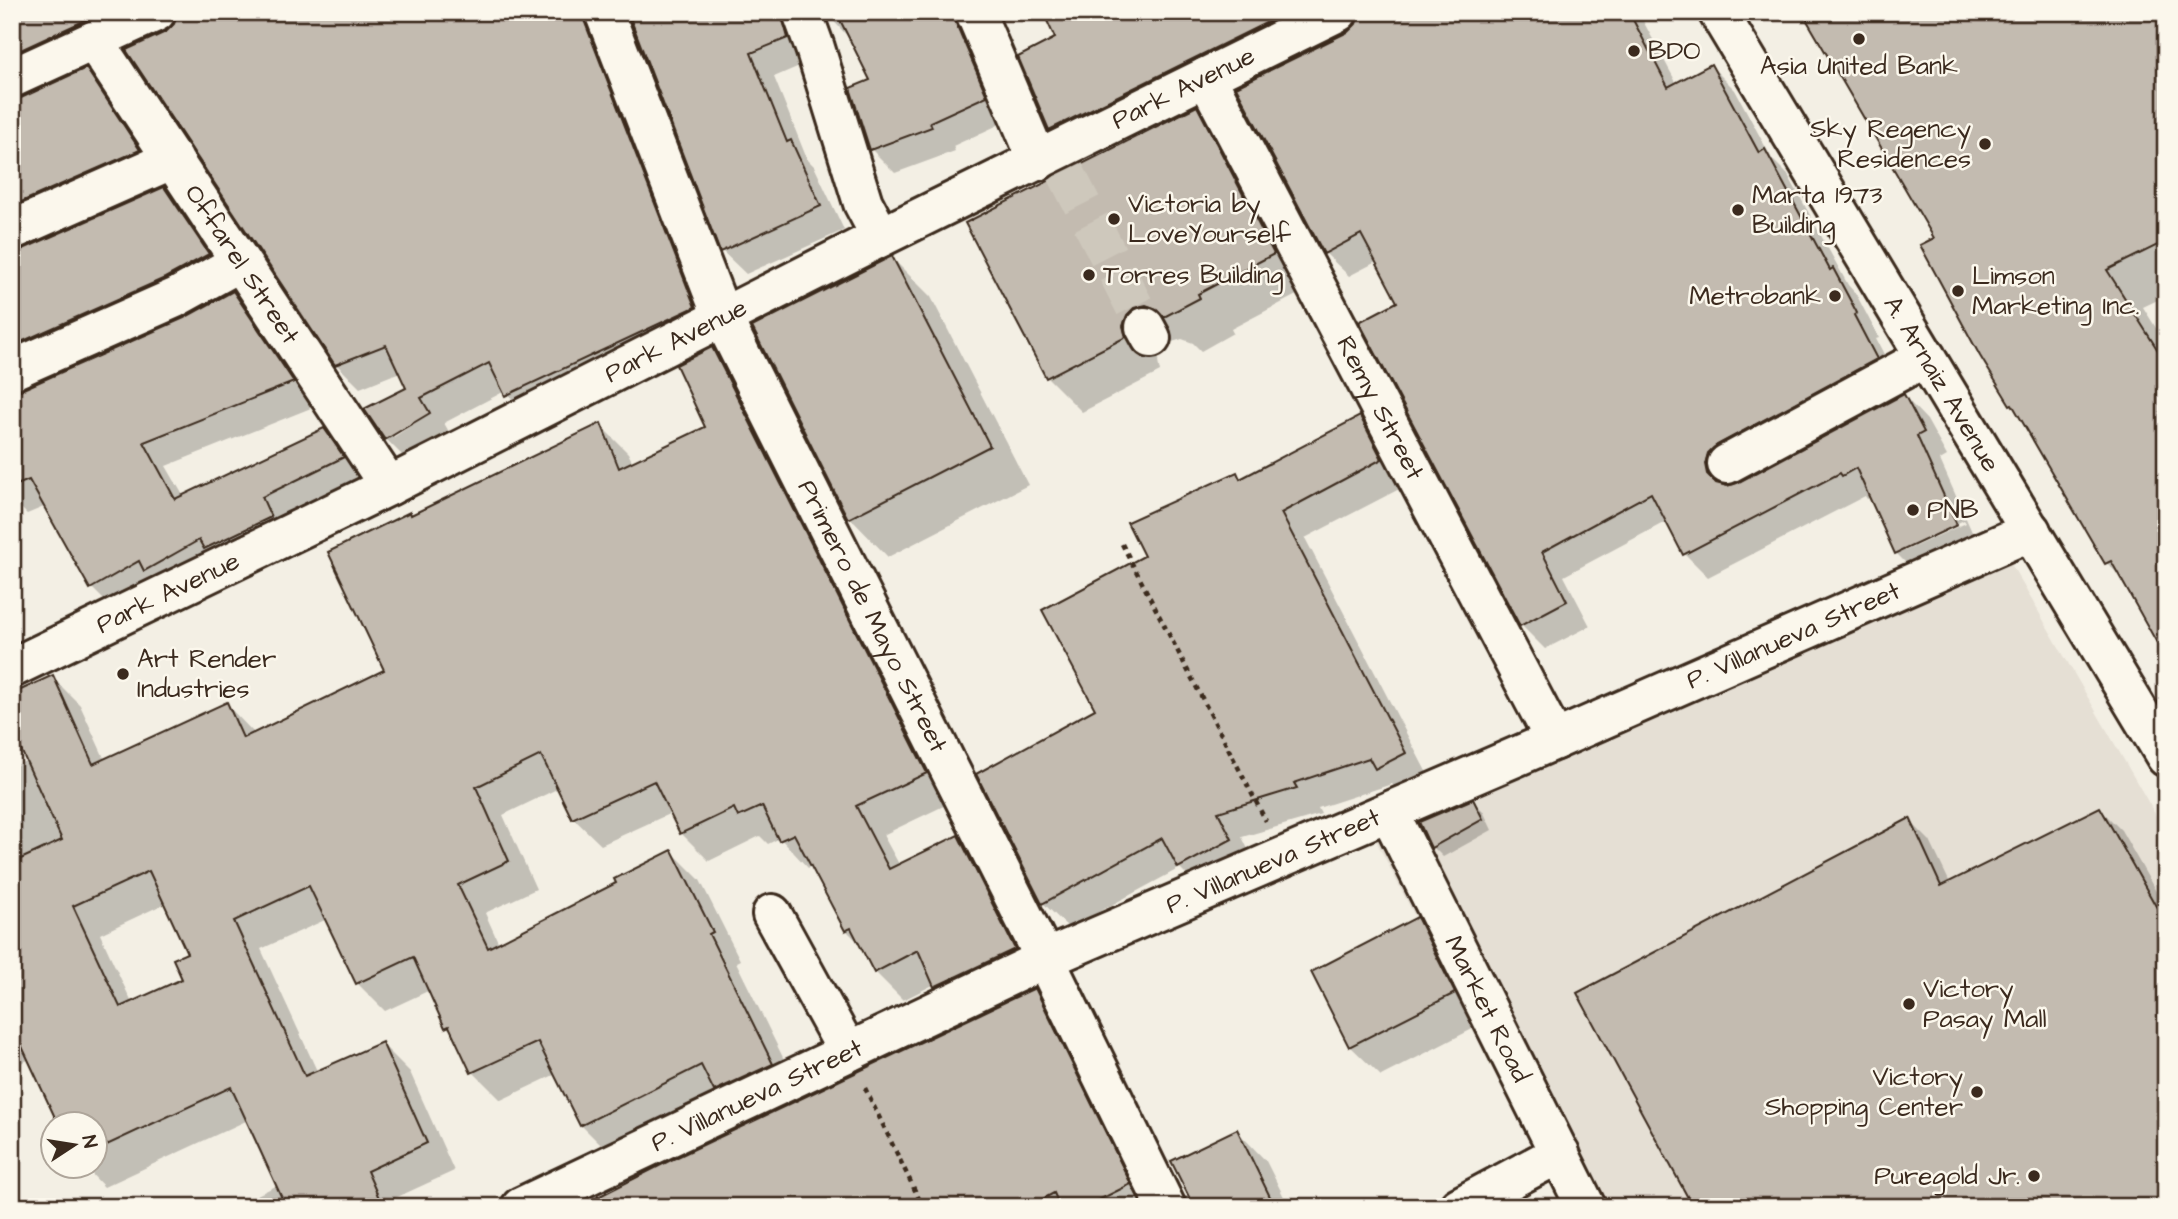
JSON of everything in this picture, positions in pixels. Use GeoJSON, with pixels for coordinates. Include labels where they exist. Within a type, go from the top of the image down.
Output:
{"type":"FeatureCollection","features":[{"type":"Feature","properties":{"kind":"street"},"geometry":{"type":"LineString","coordinates":[[12,78],[156,12]]}},
{"type":"Feature","properties":{"kind":"street","name":"Primero de Mayo Street"},"geometry":{"type":"LineString","coordinates":[[604,12],[723,319],[1045,959],[1166,1207]]}},
{"type":"Feature","properties":{"kind":"street"},"geometry":{"type":"LineString","coordinates":[[802,12],[863,203],[881,237]]}},
{"type":"Feature","properties":{"kind":"street"},"geometry":{"type":"LineString","coordinates":[[975,12],[1053,161]]}},
{"type":"Feature","properties":{"kind":"street","name":"Park Avenue"},"geometry":{"type":"LineString","coordinates":[[12,668],[389,486],[881,237],[1053,161],[1206,77],[1338,12]]}},
{"type":"Feature","properties":{"kind":"street","name":"A. Arnaiz Avenue"},"geometry":{"type":"LineString","coordinates":[[1718,12],[2166,757]]}},
{"type":"Feature","properties":{"kind":"street","name":"Offarel Street"},"geometry":{"type":"LineString","coordinates":[[94,41],[389,486]]}},
{"type":"Feature","properties":{"kind":"street","name":"Remy Street"},"geometry":{"type":"LineString","coordinates":[[1206,77],[1555,740]]}},
{"type":"Feature","properties":{"kind":"street"},"geometry":{"type":"LineString","coordinates":[[12,230],[173,159]]}},
{"type":"Feature","properties":{"kind":"street"},"geometry":{"type":"LineString","coordinates":[[12,370],[175,298],[240,262]]}},
{"type":"Feature","properties":{"kind":"street"},"geometry":{"type":"LineString","coordinates":[[1727,464],[1926,357]]}},
{"type":"Feature","properties":{"kind":"street","name":"P. Villanueva Street"},"geometry":{"type":"LineString","coordinates":[[521,1207],[1045,959],[1555,740],[2031,531]]}},
{"type":"Feature","properties":{"kind":"street","name":"Market Road"},"geometry":{"type":"LineString","coordinates":[[1389,812],[1586,1207]]}},
{"type":"Feature","properties":{"kind":"street"},"geometry":{"type":"LineString","coordinates":[[772,914],[848,1052]]}},
{"type":"Feature","properties":{"kind":"street"},"geometry":{"type":"LineString","coordinates":[[1459,1207],[1560,1153]]}},
{"type":"Feature","properties":{"kind":"path"},"geometry":{"type":"LineString","coordinates":[[1122,544],[1284,856]]}},
{"type":"Feature","properties":{"kind":"path"},"geometry":{"type":"LineString","coordinates":[[848,1052],[923,1207]]}},
{"type":"Feature","properties":{"kind":"shaded area"},"geometry":{"type":"Polygon","coordinates":[[[1999,543],[2166,833],[2166,1207],[1564,1207],[1371,831],[1999,543]]]}},
{"type":"Feature","properties":{"kind":"building"},"geometry":{"type":"Polygon","coordinates":[[[12,12],[103,12],[12,54],[12,12]]]}},
{"type":"Feature","properties":{"kind":"building"},"geometry":{"type":"Polygon","coordinates":[[[178,12],[583,12],[695,307],[505,396],[489,363],[421,398],[430,413],[385,440],[364,409],[406,388],[386,345],[335,365],[126,50],[166,32],[174,24],[178,12]]]}},
{"type":"Feature","properties":{"kind":"building"},"geometry":{"type":"Polygon","coordinates":[[[628,12],[781,12],[788,38],[751,53],[787,142],[791,140],[821,206],[720,252],[628,12]]]}},
{"type":"Feature","properties":{"kind":"building"},"geometry":{"type":"Polygon","coordinates":[[[825,12],[954,12],[955,21],[987,96],[930,122],[932,127],[870,150],[850,88],[870,80],[838,16],[828,20],[825,12]]]}},
{"type":"Feature","properties":{"kind":"building"},"geometry":{"type":"Polygon","coordinates":[[[1043,12],[1288,12],[1049,130],[1018,57],[1055,38],[1043,12]]]}},
{"type":"Feature","properties":{"kind":"building"},"geometry":{"type":"Polygon","coordinates":[[[1360,12],[1629,12],[1668,87],[1711,64],[1759,153],[1765,149],[1830,270],[1833,268],[1877,359],[1717,445],[1708,453],[1705,464],[1707,474],[1716,483],[1727,486],[1737,483],[1904,394],[1924,432],[1917,436],[1957,525],[1895,554],[1856,468],[1842,476],[1840,473],[1683,555],[1651,493],[1542,552],[1567,601],[1520,626],[1359,322],[1397,302],[1361,234],[1324,254],[1236,87],[1348,32],[1356,24],[1360,12]]]}},
{"type":"Feature","properties":{"kind":"building"},"geometry":{"type":"Polygon","coordinates":[[[1802,12],[2166,12],[2166,241],[2107,270],[2166,363],[2166,659],[2111,561],[2105,564],[2012,404],[2010,405],[1980,356],[1920,245],[1934,238],[1802,12]]]}},
{"type":"Feature","properties":{"kind":"building"},"geometry":{"type":"Polygon","coordinates":[[[86,68],[140,150],[12,206],[12,99],[21,98],[86,68]]]}},
{"type":"Feature","properties":{"kind":"building","name":"Torres Building"},"geometry":{"type":"Polygon","coordinates":[[[1197,106],[1274,254],[1198,294],[1200,298],[1164,317],[1157,309],[1146,305],[1134,308],[1127,315],[1123,326],[1126,337],[1046,378],[965,223],[1197,106]]]}},
{"type":"Feature","properties":{"kind":"building"},"geometry":{"type":"Polygon","coordinates":[[[164,187],[209,254],[165,278],[12,346],[12,251],[21,250],[164,187]]]}},
{"type":"Feature","properties":{"kind":"building"},"geometry":{"type":"Polygon","coordinates":[[[892,256],[990,446],[848,519],[752,327],[892,256]]]}},
{"type":"Feature","properties":{"kind":"building"},"geometry":{"type":"Polygon","coordinates":[[[233,291],[294,382],[144,442],[175,499],[324,428],[344,457],[262,497],[271,517],[204,549],[199,540],[144,571],[139,561],[90,589],[29,480],[12,487],[12,391],[21,390],[184,318],[233,291]]]}},
{"type":"Feature","properties":{"kind":"building"},"geometry":{"type":"Polygon","coordinates":[[[712,347],[927,773],[856,806],[889,869],[958,835],[1015,949],[934,987],[918,950],[874,973],[851,928],[845,931],[794,834],[779,841],[762,806],[738,817],[734,808],[680,834],[654,781],[572,819],[541,755],[476,787],[509,861],[458,885],[488,948],[616,883],[614,879],[672,850],[713,932],[709,934],[773,1064],[714,1091],[701,1065],[580,1126],[538,1042],[471,1073],[449,1026],[445,1028],[413,957],[356,984],[309,886],[234,921],[305,1076],[382,1042],[427,1143],[367,1171],[383,1207],[286,1207],[231,1087],[108,1144],[108,1110],[51,1110],[12,1025],[12,863],[62,840],[12,730],[12,694],[53,675],[93,764],[227,702],[243,738],[384,670],[328,552],[601,423],[619,468],[705,427],[676,365],[712,347]],[[149,871],[73,906],[120,1007],[182,979],[173,959],[187,953],[149,871]]]}},
{"type":"Feature","properties":{"kind":"building"},"geometry":{"type":"Polygon","coordinates":[[[1360,416],[1382,459],[1281,513],[1406,753],[1375,769],[1369,758],[1294,783],[1297,788],[1218,812],[1232,839],[1178,868],[1162,838],[1042,904],[976,774],[1095,709],[1042,610],[1144,556],[1127,522],[1237,472],[1240,479],[1360,416]]]}},
{"type":"Feature","properties":{"kind":"building"},"geometry":{"type":"Polygon","coordinates":[[[1473,799],[1483,819],[1431,848],[1419,822],[1473,799]]]}},
{"type":"Feature","properties":{"kind":"building"},"geometry":{"type":"Polygon","coordinates":[[[2100,807],[2166,924],[2166,1207],[1693,1207],[1577,993],[1910,818],[1941,886],[2100,807]]]}},
{"type":"Feature","properties":{"kind":"building"},"geometry":{"type":"Polygon","coordinates":[[[1417,917],[1455,993],[1349,1047],[1311,972],[1417,917]]]}},
{"type":"Feature","properties":{"kind":"building"},"geometry":{"type":"Polygon","coordinates":[[[1035,988],[1131,1184],[1085,1207],[1060,1207],[1054,1193],[1028,1207],[578,1207],[671,1160],[1035,988]]]}},
{"type":"Feature","properties":{"kind":"building"},"geometry":{"type":"Polygon","coordinates":[[[1237,1129],[1275,1207],[1194,1207],[1171,1161],[1237,1129]]]}},
{"type":"Feature","properties":{"kind":"tunnel"},"geometry":{"type":"LineString","coordinates":[[1065,171],[1145,327]]}},
{"type":"Feature","properties":{"kind":"place","name":"Asia United Bank"},"geometry":{"type":"Point","coordinates":[1859,39]}},
{"type":"Feature","properties":{"kind":"place","name":"BDO"},"geometry":{"type":"Point","coordinates":[1634,51]}},
{"type":"Feature","properties":{"kind":"place","name":"Sky Regency Residences"},"geometry":{"type":"Point","coordinates":[1985,144]}},
{"type":"Feature","properties":{"kind":"place","name":"Marta 1973 Building"},"geometry":{"type":"Point","coordinates":[1738,210]}},
{"type":"Feature","properties":{"kind":"place","name":"Victoria by LoveYourself"},"geometry":{"type":"Point","coordinates":[1114,219]}},
{"type":"Feature","properties":{"kind":"place","name":"Torres Building"},"geometry":{"type":"Point","coordinates":[1089,275]}},
{"type":"Feature","properties":{"kind":"place","name":"Limson Marketing Inc."},"geometry":{"type":"Point","coordinates":[1958,291]}},
{"type":"Feature","properties":{"kind":"place","name":"Metrobank"},"geometry":{"type":"Point","coordinates":[1835,296]}},
{"type":"Feature","properties":{"kind":"place","name":"PNB"},"geometry":{"type":"Point","coordinates":[1913,510]}},
{"type":"Feature","properties":{"kind":"place","name":"Art Render Industries"},"geometry":{"type":"Point","coordinates":[123,674]}},
{"type":"Feature","properties":{"kind":"place","name":"Victory Pasay Mall"},"geometry":{"type":"Point","coordinates":[1909,1004]}},
{"type":"Feature","properties":{"kind":"place","name":"Victory Shopping Center"},"geometry":{"type":"Point","coordinates":[1977,1092]}},
{"type":"Feature","properties":{"kind":"place","name":"Puregold Jr."},"geometry":{"type":"Point","coordinates":[2034,1176]}}]}
